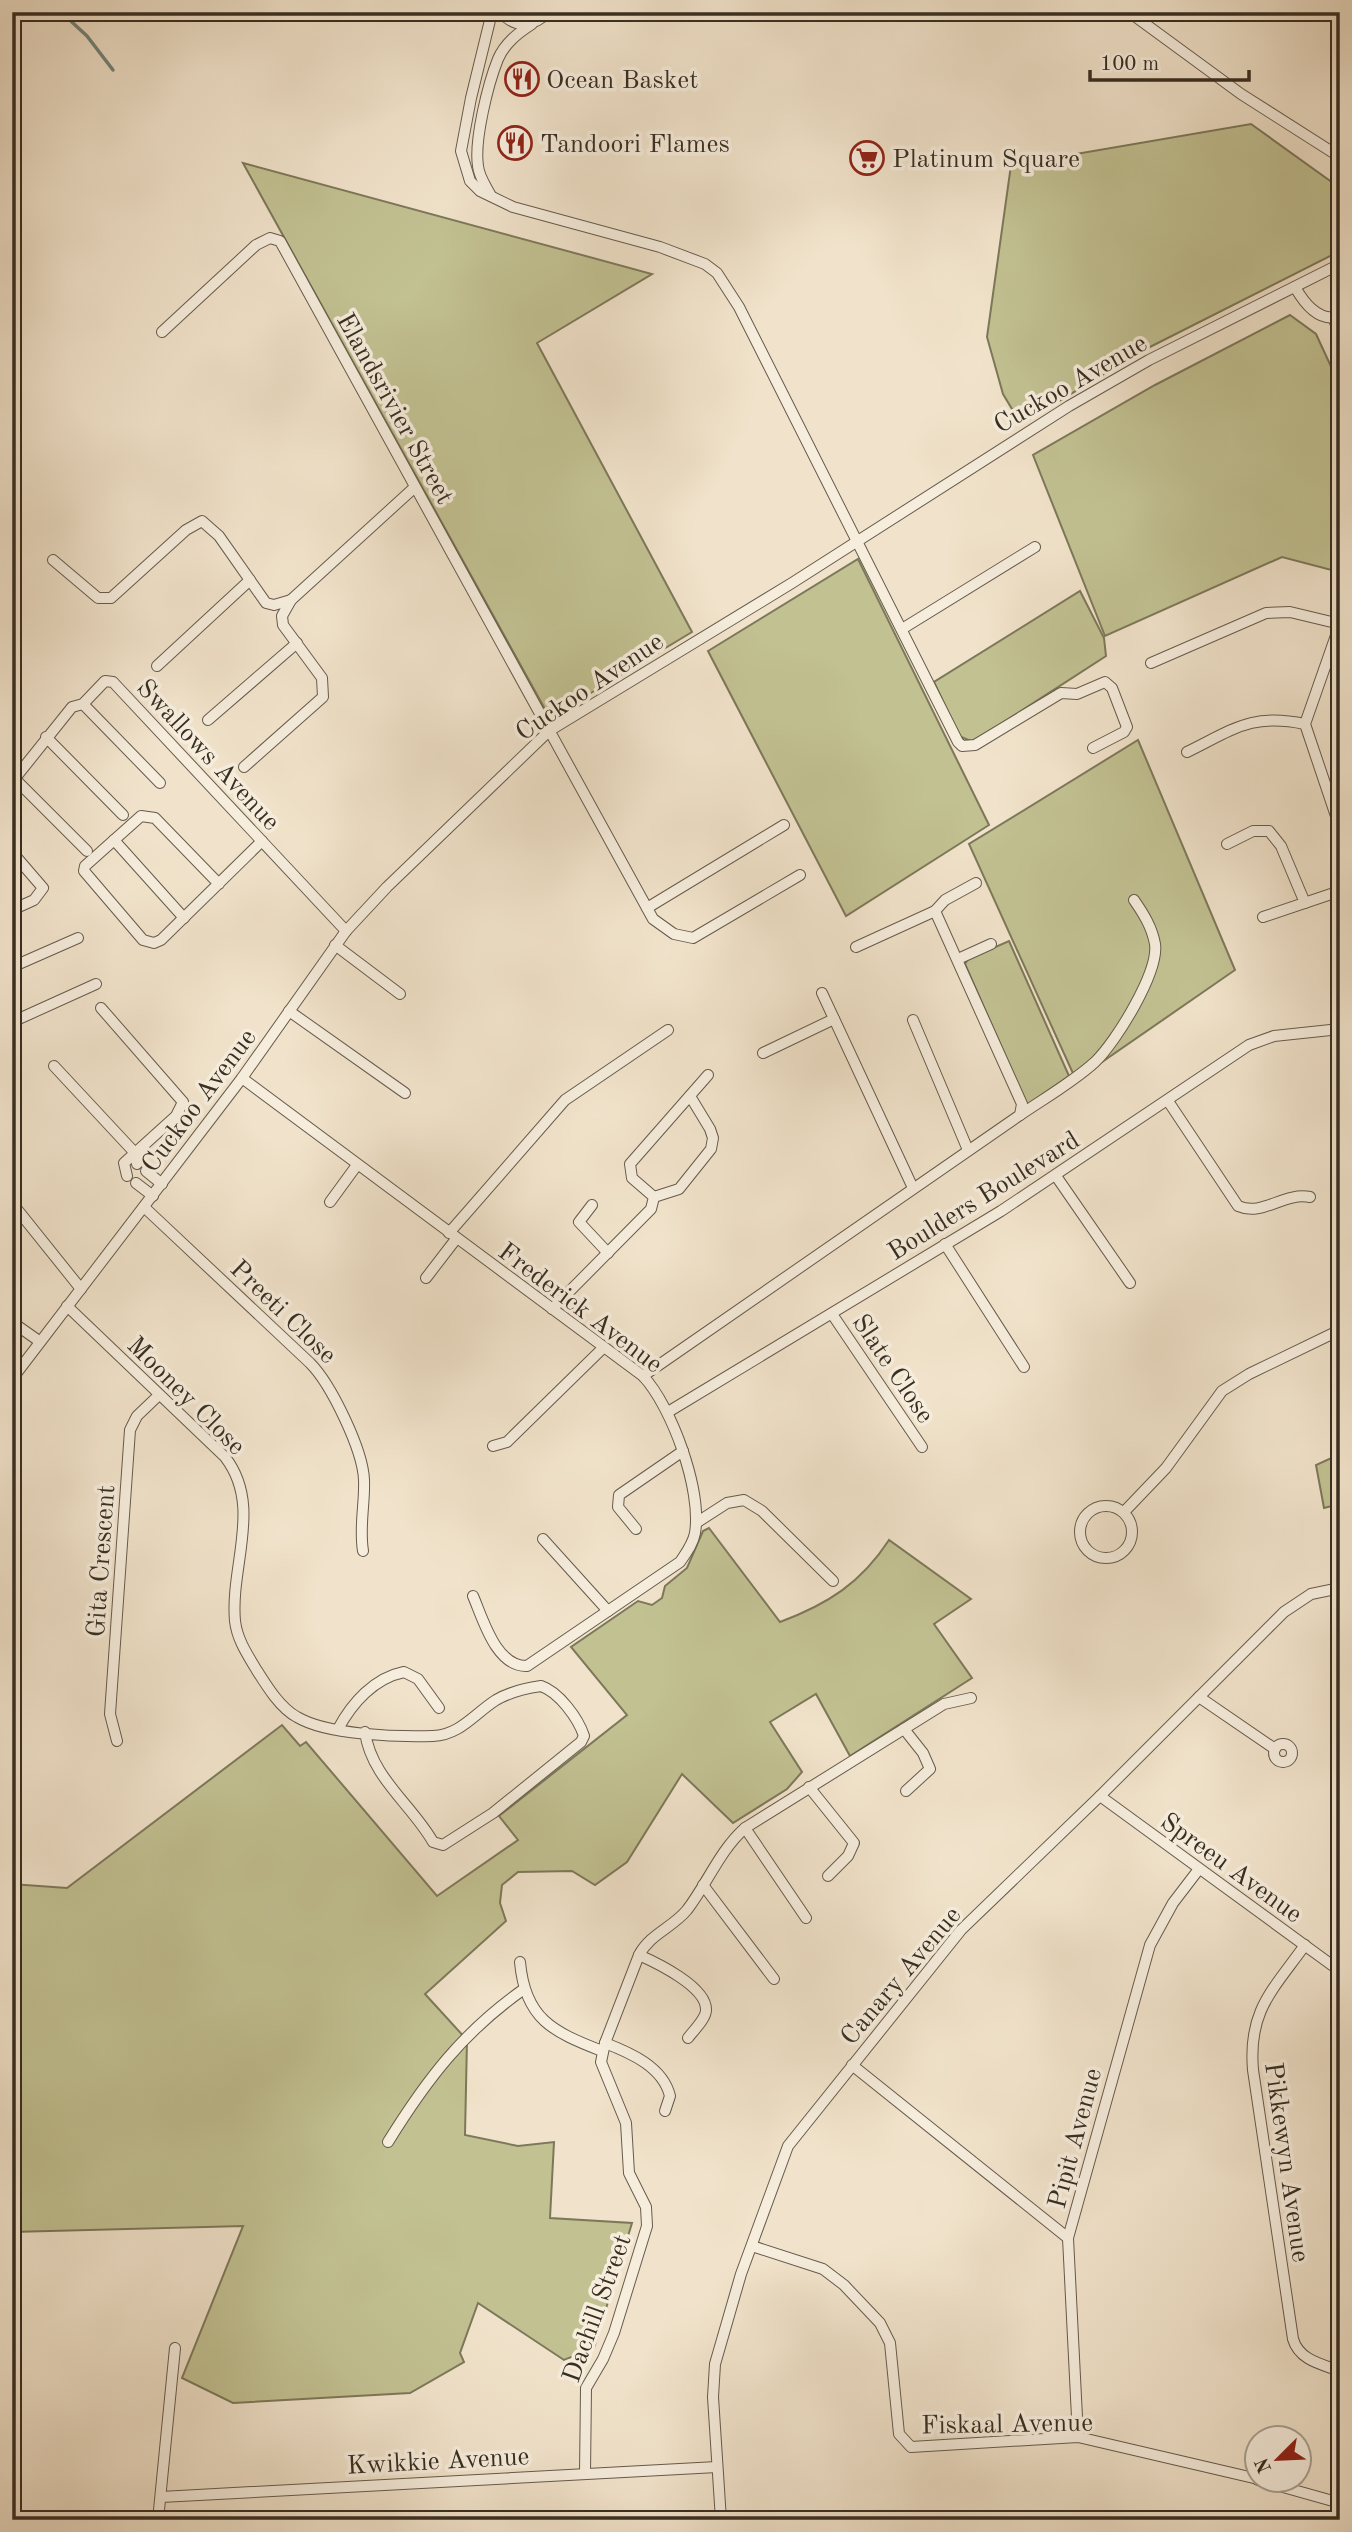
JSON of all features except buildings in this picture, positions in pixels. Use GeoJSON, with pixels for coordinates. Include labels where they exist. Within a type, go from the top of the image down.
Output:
{"type":"FeatureCollection","features":[{"type":"Feature","properties":{"kind":"street"},"geometry":{"type":"LineString","coordinates":[[492,12],[461,151],[470,181],[492,197],[543,216],[682,254],[717,273],[739,307],[962,747],[975,745],[1061,693],[1077,694],[1105,682],[1112,688],[1127,727],[1124,732],[1093,748]]}},
{"type":"Feature","properties":{"kind":"street"},"geometry":{"type":"LineString","coordinates":[[501,12],[513,22],[532,24]]}},
{"type":"Feature","properties":{"kind":"street"},"geometry":{"type":"LineString","coordinates":[[492,197],[478,169],[479,136],[499,58],[513,38],[548,12]]}},
{"type":"Feature","properties":{"kind":"street"},"geometry":{"type":"LineString","coordinates":[[1129,12],[1250,100],[1340,157]]}},
{"type":"Feature","properties":{"kind":"street","name":"Elandsrivier Street"},"geometry":{"type":"LineString","coordinates":[[162,332],[256,245],[270,238],[280,241],[659,926],[681,937],[693,938],[800,875]]}},
{"type":"Feature","properties":{"kind":"street","name":"Cuckoo Avenue"},"geometry":{"type":"LineString","coordinates":[[12,1379],[39,1340],[242,1078],[346,931],[387,887],[550,731],[1069,405],[1149,360],[1340,264]]}},
{"type":"Feature","properties":{"kind":"street"},"geometry":{"type":"LineString","coordinates":[[1295,287],[1311,309],[1336,317],[1340,333]]}},
{"type":"Feature","properties":{"kind":"street"},"geometry":{"type":"LineString","coordinates":[[244,767],[324,697],[322,678],[283,625],[282,616],[291,600],[415,487]]}},
{"type":"Feature","properties":{"kind":"street"},"geometry":{"type":"LineString","coordinates":[[52,560],[98,598],[111,597],[186,530],[202,521],[219,536],[266,603],[274,605],[291,600]]}},
{"type":"Feature","properties":{"kind":"street"},"geometry":{"type":"LineString","coordinates":[[902,629],[1035,547]]}},
{"type":"Feature","properties":{"kind":"street"},"geometry":{"type":"LineString","coordinates":[[157,666],[250,580]]}},
{"type":"Feature","properties":{"kind":"street"},"geometry":{"type":"LineString","coordinates":[[1152,663],[1266,613],[1290,612],[1340,624],[1304,724],[1339,823]]}},
{"type":"Feature","properties":{"kind":"street"},"geometry":{"type":"LineString","coordinates":[[208,720],[297,643]]}},
{"type":"Feature","properties":{"kind":"street","name":"Swallows Avenue"},"geometry":{"type":"LineString","coordinates":[[14,780],[72,707],[83,704],[102,683],[113,682],[346,931]]}},
{"type":"Feature","properties":{"kind":"street"},"geometry":{"type":"LineString","coordinates":[[83,704],[160,783]]}},
{"type":"Feature","properties":{"kind":"street"},"geometry":{"type":"LineString","coordinates":[[1187,751],[1256,720],[1279,719],[1304,724]]}},
{"type":"Feature","properties":{"kind":"street"},"geometry":{"type":"LineString","coordinates":[[46,737],[123,816]]}},
{"type":"Feature","properties":{"kind":"street"},"geometry":{"type":"LineString","coordinates":[[14,780],[88,851]]}},
{"type":"Feature","properties":{"kind":"street"},"geometry":{"type":"LineString","coordinates":[[219,884],[155,818],[148,816],[141,816],[85,866],[83,871],[143,940],[154,943],[161,940],[219,884],[262,841]]}},
{"type":"Feature","properties":{"kind":"street"},"geometry":{"type":"LineString","coordinates":[[647,908],[783,825]]}},
{"type":"Feature","properties":{"kind":"street"},"geometry":{"type":"LineString","coordinates":[[1227,844],[1253,831],[1269,831],[1281,846],[1304,903]]}},
{"type":"Feature","properties":{"kind":"street"},"geometry":{"type":"LineString","coordinates":[[114,840],[184,918]]}},
{"type":"Feature","properties":{"kind":"street"},"geometry":{"type":"LineString","coordinates":[[12,852],[43,888],[34,900],[12,910]]}},
{"type":"Feature","properties":{"kind":"street"},"geometry":{"type":"LineString","coordinates":[[856,947],[935,911],[945,900],[976,883]]}},
{"type":"Feature","properties":{"kind":"street"},"geometry":{"type":"LineString","coordinates":[[1263,917],[1340,891]]}},
{"type":"Feature","properties":{"kind":"street"},"geometry":{"type":"LineString","coordinates":[[643,1376],[1096,1061],[1146,982],[1155,945],[1144,915],[1134,900]]}},
{"type":"Feature","properties":{"kind":"street"},"geometry":{"type":"LineString","coordinates":[[935,911],[1021,1104],[1020,1115]]}},
{"type":"Feature","properties":{"kind":"street"},"geometry":{"type":"LineString","coordinates":[[12,967],[78,938]]}},
{"type":"Feature","properties":{"kind":"street"},"geometry":{"type":"LineString","coordinates":[[958,959],[992,944]]}},
{"type":"Feature","properties":{"kind":"street"},"geometry":{"type":"LineString","coordinates":[[335,946],[400,994]]}},
{"type":"Feature","properties":{"kind":"street"},"geometry":{"type":"LineString","coordinates":[[12,1022],[96,984]]}},
{"type":"Feature","properties":{"kind":"street"},"geometry":{"type":"LineString","coordinates":[[822,993],[913,1188]]}},
{"type":"Feature","properties":{"kind":"street"},"geometry":{"type":"LineString","coordinates":[[101,1009],[183,1102],[176,1116],[124,1163],[132,1180],[153,1196]]}},
{"type":"Feature","properties":{"kind":"street"},"geometry":{"type":"LineString","coordinates":[[289,1011],[405,1093]]}},
{"type":"Feature","properties":{"kind":"street"},"geometry":{"type":"LineString","coordinates":[[764,1053],[834,1019]]}},
{"type":"Feature","properties":{"kind":"street"},"geometry":{"type":"LineString","coordinates":[[913,1020],[968,1150]]}},
{"type":"Feature","properties":{"kind":"street","name":"Boulders Boulevard"},"geometry":{"type":"LineString","coordinates":[[1324,1029],[1340,1021]]}},
{"type":"Feature","properties":{"kind":"street","name":"Boulders Boulevard"},"geometry":{"type":"LineString","coordinates":[[668,1412],[1056,1175],[1260,1040],[1324,1029],[1340,1029]]}},
{"type":"Feature","properties":{"kind":"street"},"geometry":{"type":"LineString","coordinates":[[426,1278],[452,1236],[565,1100],[668,1030]]}},
{"type":"Feature","properties":{"kind":"street"},"geometry":{"type":"LineString","coordinates":[[54,1066],[135,1153],[141,1168],[162,1184]]}},
{"type":"Feature","properties":{"kind":"street"},"geometry":{"type":"LineString","coordinates":[[654,1197],[632,1178],[630,1164],[708,1074]]}},
{"type":"Feature","properties":{"kind":"street","name":"Frederick Avenue"},"geometry":{"type":"LineString","coordinates":[[242,1078],[643,1376],[657,1391],[668,1412],[683,1451],[696,1523],[690,1547],[680,1562],[534,1663],[521,1667],[507,1659],[495,1644],[473,1597]]}},
{"type":"Feature","properties":{"kind":"street"},"geometry":{"type":"LineString","coordinates":[[654,1197],[674,1192],[684,1185],[711,1149],[713,1138],[710,1129],[690,1096]]}},
{"type":"Feature","properties":{"kind":"street"},"geometry":{"type":"LineString","coordinates":[[1168,1101],[1238,1206],[1254,1210],[1287,1197],[1310,1197]]}},
{"type":"Feature","properties":{"kind":"street"},"geometry":{"type":"LineString","coordinates":[[330,1202],[357,1165]]}},
{"type":"Feature","properties":{"kind":"street"},"geometry":{"type":"LineString","coordinates":[[1056,1175],[1130,1283]]}},
{"type":"Feature","properties":{"kind":"street"},"geometry":{"type":"LineString","coordinates":[[552,1309],[652,1209],[654,1197]]}},
{"type":"Feature","properties":{"kind":"street"},"geometry":{"type":"LineString","coordinates":[[12,1203],[81,1289]]}},
{"type":"Feature","properties":{"kind":"street"},"geometry":{"type":"LineString","coordinates":[[592,1205],[579,1222],[608,1253]]}},
{"type":"Feature","properties":{"kind":"street","name":"Preeti Close"},"geometry":{"type":"LineString","coordinates":[[144,1207],[310,1363],[330,1386],[362,1470],[360,1532],[363,1550]]}},
{"type":"Feature","properties":{"kind":"street"},"geometry":{"type":"LineString","coordinates":[[945,1244],[1024,1367]]}},
{"type":"Feature","properties":{"kind":"street","name":"Mooney Close"},"geometry":{"type":"LineString","coordinates":[[67,1306],[225,1457],[242,1484],[241,1560],[235,1620],[244,1650],[262,1679],[296,1717],[338,1729],[445,1734],[472,1721],[496,1700],[533,1687],[548,1688],[581,1728],[581,1742],[494,1813],[443,1845],[433,1843],[386,1780],[374,1762],[365,1732]]}},
{"type":"Feature","properties":{"kind":"street","name":"Slate Close"},"geometry":{"type":"LineString","coordinates":[[832,1314],[922,1447]]}},
{"type":"Feature","properties":{"kind":"street"},"geometry":{"type":"LineString","coordinates":[[12,1322],[39,1340]]}},
{"type":"Feature","properties":{"kind":"street"},"geometry":{"type":"LineString","coordinates":[[1124,1512],[1166,1468],[1222,1391],[1249,1374],[1340,1331]]}},
{"type":"Feature","properties":{"kind":"street"},"geometry":{"type":"LineString","coordinates":[[493,1446],[507,1442],[603,1348]]}},
{"type":"Feature","properties":{"kind":"street","name":"Gita Crescent"},"geometry":{"type":"LineString","coordinates":[[117,1741],[110,1714],[130,1430],[137,1416],[159,1395]]}},
{"type":"Feature","properties":{"kind":"street"},"geometry":{"type":"LineString","coordinates":[[636,1529],[618,1507],[619,1495],[683,1451]]}},
{"type":"Feature","properties":{"kind":"street"},"geometry":{"type":"LineString","coordinates":[[696,1523],[727,1503],[744,1500],[762,1511],[833,1581]]}},
{"type":"Feature","properties":{"kind":"street"},"geometry":{"type":"LineString","coordinates":[[1103,1506],[1124,1512],[1133,1532],[1123,1552],[1102,1558],[1089,1551],[1081,1539],[1084,1517],[1103,1506]]}},
{"type":"Feature","properties":{"kind":"street"},"geometry":{"type":"LineString","coordinates":[[543,1539],[608,1611]]}},
{"type":"Feature","properties":{"kind":"street","name":"Canary Avenue"},"geometry":{"type":"LineString","coordinates":[[721,2520],[712,2386],[715,2364],[752,2246],[788,2146],[961,1930],[1297,1601],[1311,1594],[1340,1588]]}},
{"type":"Feature","properties":{"kind":"street"},"geometry":{"type":"LineString","coordinates":[[338,1729],[358,1700],[389,1677],[404,1672],[418,1679],[439,1708]]}},
{"type":"Feature","properties":{"kind":"street"},"geometry":{"type":"LineString","coordinates":[[1199,1697],[1275,1749]]}},
{"type":"Feature","properties":{"kind":"street"},"geometry":{"type":"LineString","coordinates":[[603,2047],[645,1944],[687,1910],[745,1828],[944,1704],[971,1698]]}},
{"type":"Feature","properties":{"kind":"street"},"geometry":{"type":"LineString","coordinates":[[904,1729],[923,1753],[930,1769],[906,1791]]}},
{"type":"Feature","properties":{"kind":"street"},"geometry":{"type":"LineString","coordinates":[[809,1787],[854,1843],[848,1856],[828,1876]]}},
{"type":"Feature","properties":{"kind":"street","name":"Spreeu Avenue"},"geometry":{"type":"LineString","coordinates":[[1100,1796],[1340,1971]]}},
{"type":"Feature","properties":{"kind":"street"},"geometry":{"type":"LineString","coordinates":[[745,1828],[806,1918]]}},
{"type":"Feature","properties":{"kind":"street","name":"Pipit Avenue"},"geometry":{"type":"LineString","coordinates":[[1078,2437],[1068,2238],[1150,1945],[1172,1903],[1199,1869]]}},
{"type":"Feature","properties":{"kind":"street"},"geometry":{"type":"LineString","coordinates":[[703,1885],[774,1979]]}},
{"type":"Feature","properties":{"kind":"street","name":"Pikkewyn Avenue"},"geometry":{"type":"LineString","coordinates":[[1305,1945],[1261,2007],[1252,2034],[1252,2061],[1295,2349],[1309,2360],[1340,2371]]}},
{"type":"Feature","properties":{"kind":"street"},"geometry":{"type":"LineString","coordinates":[[639,1955],[684,1980],[702,1999],[706,2009],[704,2017],[688,2038]]}},
{"type":"Feature","properties":{"kind":"street"},"geometry":{"type":"LineString","coordinates":[[520,1962],[524,1989],[541,2020],[550,2028],[638,2059],[661,2075],[670,2096],[665,2111]]}},
{"type":"Feature","properties":{"kind":"street"},"geometry":{"type":"LineString","coordinates":[[388,2142],[422,2089],[458,2043],[524,1989]]}},
{"type":"Feature","properties":{"kind":"street","name":"Dachill Street"},"geometry":{"type":"LineString","coordinates":[[585,2473],[586,2388],[614,2333],[643,2244],[648,2218],[646,2207],[629,2173],[628,2133],[604,2073],[603,2047]]}},
{"type":"Feature","properties":{"kind":"street"},"geometry":{"type":"LineString","coordinates":[[852,2065],[1068,2238]]}},
{"type":"Feature","properties":{"kind":"street","name":"Fiskaal Avenue"},"geometry":{"type":"LineString","coordinates":[[752,2246],[823,2269],[844,2285],[880,2323],[890,2343],[899,2434],[911,2447],[1078,2437],[1244,2476]]}},
{"type":"Feature","properties":{"kind":"street"},"geometry":{"type":"LineString","coordinates":[[158,2520],[175,2347]]}},
{"type":"Feature","properties":{"kind":"street","name":"Kwikkie Avenue"},"geometry":{"type":"LineString","coordinates":[[161,2497],[717,2467]]}},
{"type":"Feature","properties":{"kind":"street","name":"Fiskaal Avenue"},"geometry":{"type":"LineString","coordinates":[[1309,2494],[1340,2503]]}},
{"type":"Feature","properties":{"kind":"shaded area"},"geometry":{"type":"Polygon","coordinates":[[[1251,124],[1340,188],[1340,251],[1144,350],[1021,424],[1003,394],[987,337],[1011,165],[1251,124]]]}},
{"type":"Feature","properties":{"kind":"shaded area"},"geometry":{"type":"Polygon","coordinates":[[[243,163],[652,274],[537,343],[692,632],[556,714],[546,711],[243,163]]]}},
{"type":"Feature","properties":{"kind":"shaded area"},"geometry":{"type":"Polygon","coordinates":[[[1290,315],[1316,334],[1340,386],[1339,572],[1282,557],[1105,636],[1033,455],[1155,385],[1290,315]]]}},
{"type":"Feature","properties":{"kind":"shaded area"},"geometry":{"type":"Polygon","coordinates":[[[858,559],[989,825],[846,916],[708,651],[858,559]]]}},
{"type":"Feature","properties":{"kind":"shaded area"},"geometry":{"type":"Polygon","coordinates":[[[1080,591],[1104,638],[1106,656],[973,742],[959,736],[934,682],[1080,591]]]}},
{"type":"Feature","properties":{"kind":"shaded area"},"geometry":{"type":"Polygon","coordinates":[[[1138,740],[1235,970],[1076,1080],[969,844],[1138,740]]]}},
{"type":"Feature","properties":{"kind":"shaded area"},"geometry":{"type":"Polygon","coordinates":[[[1009,941],[1069,1076],[1027,1105],[965,964],[968,959],[1009,941]]]}},
{"type":"Feature","properties":{"kind":"shaded area"},"geometry":{"type":"Polygon","coordinates":[[[1340,1454],[1340,1504],[1324,1508],[1316,1465],[1340,1454]]]}},
{"type":"Feature","properties":{"kind":"shaded area"},"geometry":{"type":"Polygon","coordinates":[[[709,1528],[780,1622],[813,1608],[842,1590],[867,1568],[889,1540],[971,1599],[934,1624],[972,1678],[850,1756],[816,1694],[770,1722],[802,1772],[787,1789],[733,1823],[682,1774],[627,1862],[595,1885],[572,1871],[518,1872],[502,1885],[500,1903],[506,1921],[425,1994],[467,2040],[465,2135],[518,2146],[554,2142],[550,2218],[632,2223],[594,2348],[564,2360],[478,2303],[460,2353],[464,2362],[410,2393],[233,2403],[182,2378],[243,2226],[12,2232],[12,1884],[67,1888],[282,1725],[300,1746],[306,1742],[437,1896],[518,1840],[499,1816],[627,1715],[571,1647],[638,1601],[652,1605],[662,1598],[665,1586],[687,1568],[703,1531],[709,1528]]]}},
{"type":"Feature","properties":{"kind":"waterway"},"geometry":{"type":"LineString","coordinates":[[61,12],[87,36],[113,70]]}},
{"type":"Feature","properties":{"kind":"place","name":"Ocean Basket"},"geometry":{"type":"Point","coordinates":[522,79]}},
{"type":"Feature","properties":{"kind":"place","name":"Tandoori Flames"},"geometry":{"type":"Point","coordinates":[515,143]}},
{"type":"Feature","properties":{"kind":"place","name":"Platinum Square"},"geometry":{"type":"Point","coordinates":[867,158]}}]}
